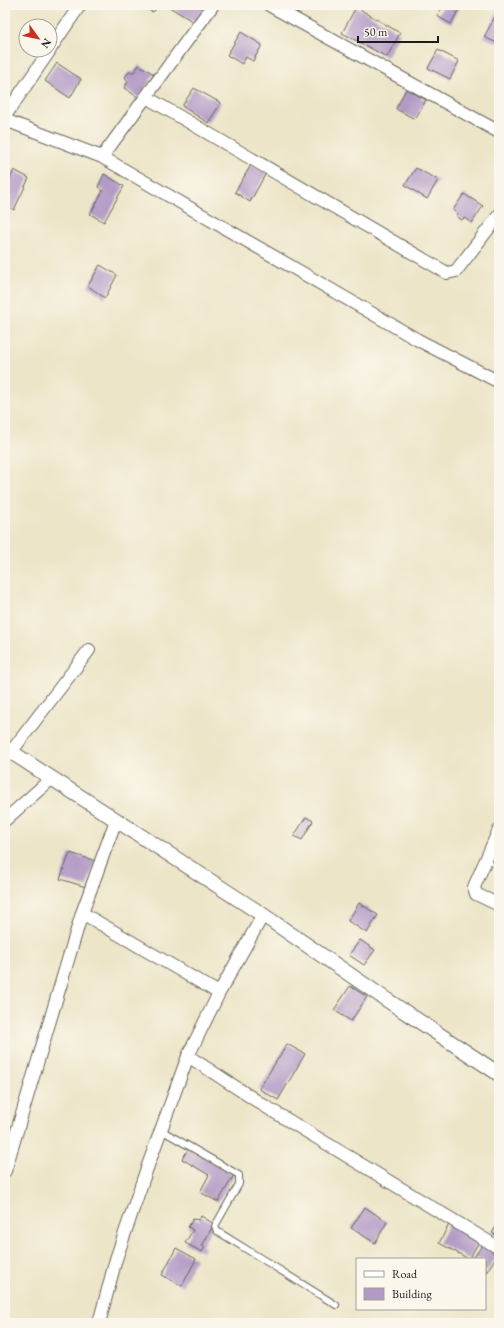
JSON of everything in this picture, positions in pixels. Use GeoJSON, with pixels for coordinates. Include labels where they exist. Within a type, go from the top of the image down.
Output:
{"type":"FeatureCollection","features":[{"type":"Feature","properties":{"kind":"street"},"geometry":{"type":"LineString","coordinates":[[58,38],[80,5]]}},
{"type":"Feature","properties":{"kind":"street"},"geometry":{"type":"LineString","coordinates":[[102,156],[214,5]]}},
{"type":"Feature","properties":{"kind":"street"},"geometry":{"type":"LineString","coordinates":[[269,5],[499,132]]}},
{"type":"Feature","properties":{"kind":"street"},"geometry":{"type":"LineString","coordinates":[[5,116],[45,58]]}},
{"type":"Feature","properties":{"kind":"street"},"geometry":{"type":"LineString","coordinates":[[146,96],[447,273],[456,271],[499,215]]}},
{"type":"Feature","properties":{"kind":"street"},"geometry":{"type":"LineString","coordinates":[[5,120],[102,156],[418,340],[499,382]]}},
{"type":"Feature","properties":{"kind":"street"},"geometry":{"type":"LineString","coordinates":[[89,650],[8,750],[263,915],[384,998],[499,1074]]}},
{"type":"Feature","properties":{"kind":"street"},"geometry":{"type":"LineString","coordinates":[[5,820],[51,778]]}},
{"type":"Feature","properties":{"kind":"street"},"geometry":{"type":"LineString","coordinates":[[5,1171],[82,913],[116,820]]}},
{"type":"Feature","properties":{"kind":"street"},"geometry":{"type":"LineString","coordinates":[[499,830],[474,887],[476,894],[499,905]]}},
{"type":"Feature","properties":{"kind":"street"},"geometry":{"type":"LineString","coordinates":[[82,913],[219,993]]}},
{"type":"Feature","properties":{"kind":"street"},"geometry":{"type":"LineString","coordinates":[[99,1323],[116,1259],[188,1056],[219,993],[263,915]]}},
{"type":"Feature","properties":{"kind":"street"},"geometry":{"type":"LineString","coordinates":[[188,1056],[263,1105],[499,1248]]}},
{"type":"Feature","properties":{"kind":"lane"},"geometry":{"type":"LineString","coordinates":[[161,1130],[239,1175],[239,1184],[215,1226],[217,1231],[336,1304]]}},
{"type":"Feature","properties":{"kind":"building"},"geometry":{"type":"Polygon","coordinates":[[[166,5],[210,5],[197,24],[166,5]]]}},
{"type":"Feature","properties":{"kind":"building"},"geometry":{"type":"Polygon","coordinates":[[[444,5],[461,5],[451,24],[437,16],[444,5]]]}},
{"type":"Feature","properties":{"kind":"building"},"geometry":{"type":"Polygon","coordinates":[[[356,7],[400,33],[387,57],[342,33],[356,7]]]}},
{"type":"Feature","properties":{"kind":"building"},"geometry":{"type":"Polygon","coordinates":[[[499,9],[499,44],[484,37],[499,9]]]}},
{"type":"Feature","properties":{"kind":"building"},"geometry":{"type":"Polygon","coordinates":[[[241,32],[262,45],[253,61],[246,57],[242,64],[227,55],[241,32]]]}},
{"type":"Feature","properties":{"kind":"building"},"geometry":{"type":"Polygon","coordinates":[[[438,50],[459,61],[450,79],[428,68],[438,50]]]}},
{"type":"Feature","properties":{"kind":"building"},"geometry":{"type":"Polygon","coordinates":[[[57,63],[81,79],[70,98],[45,81],[57,63]]]}},
{"type":"Feature","properties":{"kind":"building"},"geometry":{"type":"Polygon","coordinates":[[[139,65],[154,74],[139,98],[124,88],[128,82],[125,77],[129,72],[134,72],[139,65]]]}},
{"type":"Feature","properties":{"kind":"building"},"geometry":{"type":"Polygon","coordinates":[[[194,88],[221,103],[208,123],[182,106],[194,88]]]}},
{"type":"Feature","properties":{"kind":"building"},"geometry":{"type":"Polygon","coordinates":[[[406,89],[426,100],[415,119],[396,109],[406,89]]]}},
{"type":"Feature","properties":{"kind":"building"},"geometry":{"type":"Polygon","coordinates":[[[251,165],[266,173],[250,202],[235,192],[251,165]]]}},
{"type":"Feature","properties":{"kind":"building"},"geometry":{"type":"Polygon","coordinates":[[[416,168],[438,180],[427,199],[405,185],[416,168]]]}},
{"type":"Feature","properties":{"kind":"building"},"geometry":{"type":"Polygon","coordinates":[[[14,170],[29,178],[14,210],[5,205],[5,190],[14,170]]]}},
{"type":"Feature","properties":{"kind":"building"},"geometry":{"type":"Polygon","coordinates":[[[104,174],[124,186],[104,222],[90,214],[103,191],[98,187],[104,174]]]}},
{"type":"Feature","properties":{"kind":"building"},"geometry":{"type":"Polygon","coordinates":[[[464,194],[483,206],[472,223],[464,218],[462,220],[457,217],[458,214],[453,210],[464,194]]]}},
{"type":"Feature","properties":{"kind":"building"},"geometry":{"type":"Polygon","coordinates":[[[100,265],[117,275],[105,298],[88,286],[100,265]]]}},
{"type":"Feature","properties":{"kind":"building"},"geometry":{"type":"Polygon","coordinates":[[[306,817],[313,821],[302,840],[294,836],[306,817]]]}},
{"type":"Feature","properties":{"kind":"building"},"geometry":{"type":"Polygon","coordinates":[[[70,853],[96,861],[86,887],[60,879],[70,853]]]}},
{"type":"Feature","properties":{"kind":"building"},"geometry":{"type":"Polygon","coordinates":[[[359,903],[378,915],[367,933],[348,921],[359,903]]]}},
{"type":"Feature","properties":{"kind":"building"},"geometry":{"type":"Polygon","coordinates":[[[360,940],[375,950],[364,965],[349,955],[360,940]]]}},
{"type":"Feature","properties":{"kind":"building"},"geometry":{"type":"Polygon","coordinates":[[[350,986],[367,997],[351,1021],[334,1010],[350,986]]]}},
{"type":"Feature","properties":{"kind":"building"},"geometry":{"type":"Polygon","coordinates":[[[287,1044],[305,1054],[278,1100],[259,1089],[287,1044]]]}},
{"type":"Feature","properties":{"kind":"building"},"geometry":{"type":"Polygon","coordinates":[[[189,1148],[234,1175],[218,1202],[200,1192],[209,1175],[182,1159],[189,1148]]]}},
{"type":"Feature","properties":{"kind":"building"},"geometry":{"type":"Polygon","coordinates":[[[365,1207],[387,1222],[375,1243],[351,1228],[365,1207]]]}},
{"type":"Feature","properties":{"kind":"building"},"geometry":{"type":"Polygon","coordinates":[[[201,1216],[214,1224],[202,1246],[205,1247],[202,1252],[185,1243],[193,1230],[188,1227],[193,1219],[199,1220],[201,1216]]]}},
{"type":"Feature","properties":{"kind":"building"},"geometry":{"type":"Polygon","coordinates":[[[452,1219],[482,1237],[470,1258],[439,1243],[452,1219]]]}},
{"type":"Feature","properties":{"kind":"building"},"geometry":{"type":"Polygon","coordinates":[[[499,1222],[499,1237],[492,1233],[499,1222]]]}},
{"type":"Feature","properties":{"kind":"building"},"geometry":{"type":"Polygon","coordinates":[[[485,1241],[499,1252],[486,1273],[486,1258],[474,1258],[485,1241]]]}},
{"type":"Feature","properties":{"kind":"building"},"geometry":{"type":"Polygon","coordinates":[[[176,1248],[196,1259],[182,1286],[162,1275],[176,1248]]]}}]}
